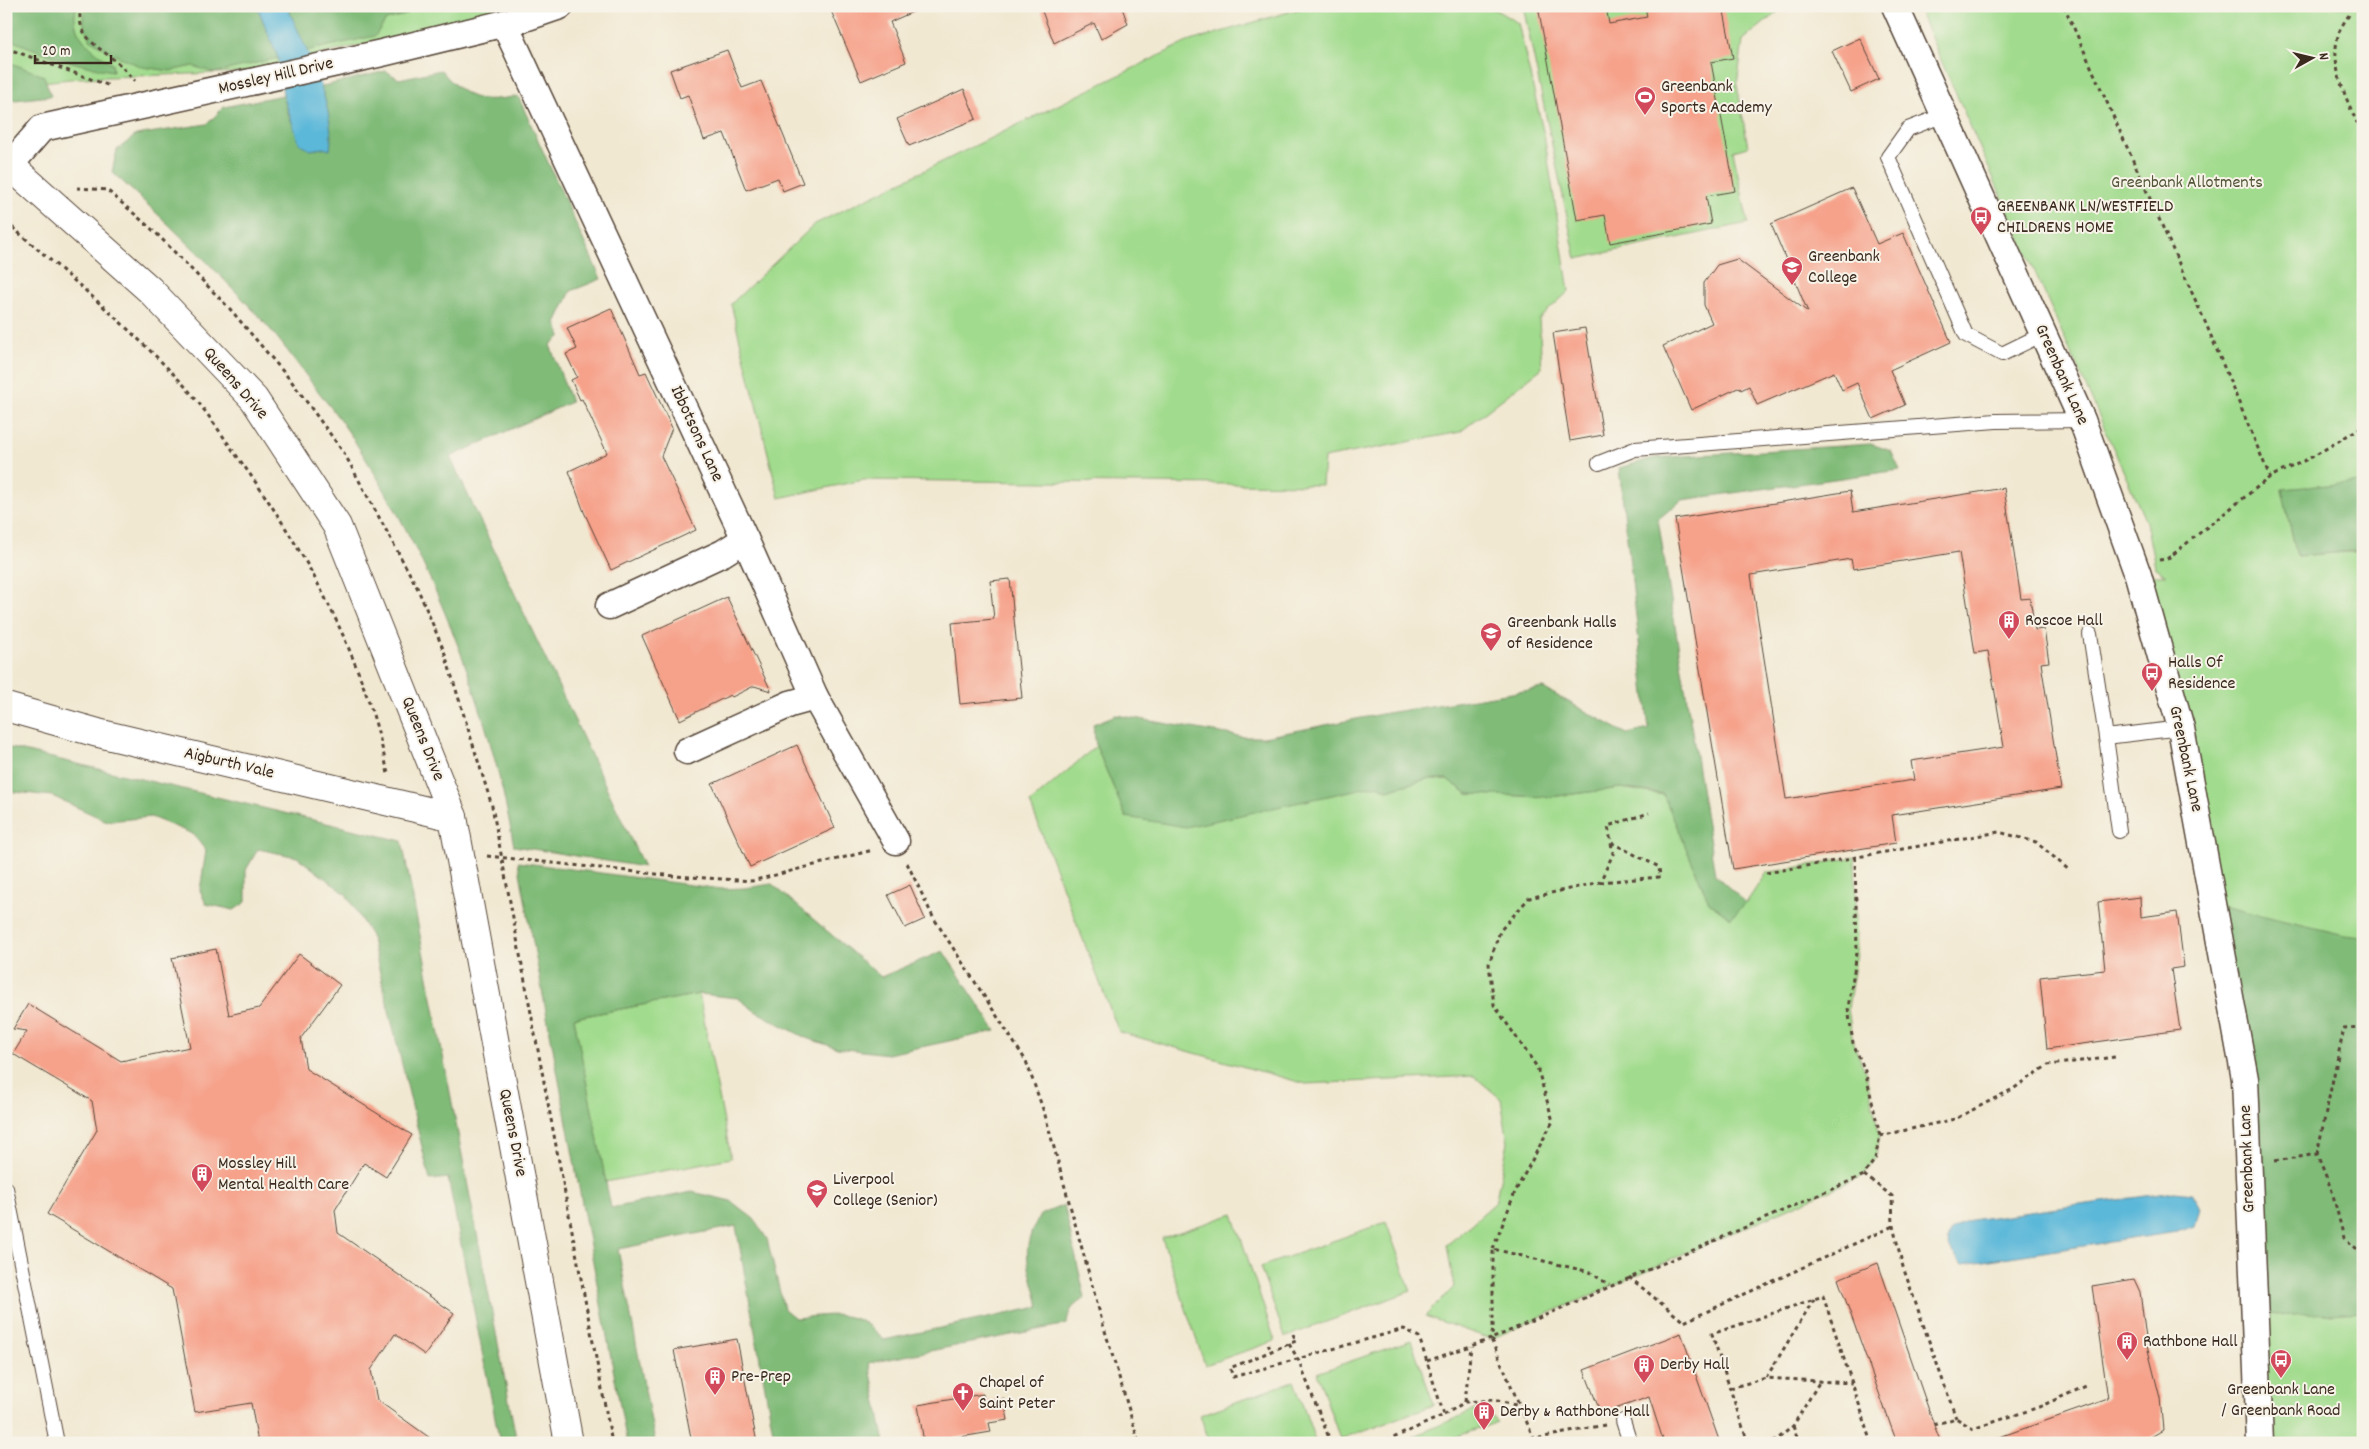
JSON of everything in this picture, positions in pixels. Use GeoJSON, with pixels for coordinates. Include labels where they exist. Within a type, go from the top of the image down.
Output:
{"type":"FeatureCollection","features":[{"type":"Feature","properties":{"kind":"main road","name":"Queens Drive"},"geometry":{"type":"LineString","coordinates":[[7,166],[150,290],[254,400],[337,526],[453,817],[569,1443]]}},
{"type":"Feature","properties":{"kind":"main road","name":"Aigburth Vale"},"geometry":{"type":"LineString","coordinates":[[6,707],[98,733],[453,817]]}},
{"type":"Feature","properties":{"kind":"street","name":"Mossley Hill Drive"},"geometry":{"type":"LineString","coordinates":[[7,166],[42,128],[382,53],[515,16],[560,6]]}},
{"type":"Feature","properties":{"kind":"street","name":"Greenbank Lane"},"geometry":{"type":"LineString","coordinates":[[1895,6],[2082,420],[2134,565],[2181,728],[2245,1079],[2260,1443]]}},
{"type":"Feature","properties":{"kind":"street","name":"Ibbotsons Lane"},"geometry":{"type":"LineString","coordinates":[[515,16],[815,696],[896,841]]}},
{"type":"Feature","properties":{"kind":"street"},"geometry":{"type":"LineString","coordinates":[[609,606],[723,553],[745,539]]}},
{"type":"Feature","properties":{"kind":"street"},"geometry":{"type":"LineString","coordinates":[[687,751],[790,704],[815,696]]}},
{"type":"Feature","properties":{"kind":"lane"},"geometry":{"type":"LineString","coordinates":[[1944,116],[1908,129],[1888,156],[1966,335],[2002,354],[2043,334]]}},
{"type":"Feature","properties":{"kind":"lane"},"geometry":{"type":"LineString","coordinates":[[1599,463],[1635,449],[1996,421],[2082,420]]}},
{"type":"Feature","properties":{"kind":"lane"},"geometry":{"type":"LineString","coordinates":[[2090,634],[2119,831]]}},
{"type":"Feature","properties":{"kind":"lane"},"geometry":{"type":"LineString","coordinates":[[2106,737],[2181,728]]}},
{"type":"Feature","properties":{"kind":"lane"},"geometry":{"type":"LineString","coordinates":[[6,1188],[58,1443]]}},
{"type":"Feature","properties":{"kind":"lane"},"geometry":{"type":"LineString","coordinates":[[1623,1421],[1630,1443]]}},
{"type":"Feature","properties":{"kind":"path"},"geometry":{"type":"LineString","coordinates":[[81,6],[79,22],[88,39],[93,45],[114,60],[155,102]]}},
{"type":"Feature","properties":{"kind":"path"},"geometry":{"type":"LineString","coordinates":[[2064,6],[2206,324],[2270,477]]}},
{"type":"Feature","properties":{"kind":"path"},"geometry":{"type":"LineString","coordinates":[[2349,15],[2338,34],[2336,52],[2344,93],[2363,136]]}},
{"type":"Feature","properties":{"kind":"path"},"geometry":{"type":"LineString","coordinates":[[6,48],[155,102]]}},
{"type":"Feature","properties":{"kind":"path"},"geometry":{"type":"LineString","coordinates":[[6,222],[92,295],[183,385],[264,493],[298,546],[332,610],[363,681],[381,740],[394,804]]}},
{"type":"Feature","properties":{"kind":"path"},"geometry":{"type":"LineString","coordinates":[[2134,565],[2167,559],[2270,477],[2314,456],[2363,426]]}},
{"type":"Feature","properties":{"kind":"path"},"geometry":{"type":"LineString","coordinates":[[1600,882],[1613,854],[1608,826],[1649,814]]}},
{"type":"Feature","properties":{"kind":"path"},"geometry":{"type":"LineString","coordinates":[[1766,873],[1998,832],[2036,842],[2069,870]]}},
{"type":"Feature","properties":{"kind":"path"},"geometry":{"type":"LineString","coordinates":[[459,853],[675,876],[752,881],[870,852],[896,841],[933,917],[1026,1060],[1045,1115],[1102,1321],[1139,1443]]}},
{"type":"Feature","properties":{"kind":"path"},"geometry":{"type":"LineString","coordinates":[[1611,842],[1658,867],[1660,877],[1600,882],[1529,898],[1500,931],[1489,964],[1494,1006],[1537,1067],[1553,1121],[1515,1192],[1493,1249],[1493,1329],[1491,1339],[1534,1439],[1623,1421]]}},
{"type":"Feature","properties":{"kind":"path"},"geometry":{"type":"LineString","coordinates":[[1426,1361],[1491,1339],[1609,1285],[1864,1175],[1874,1159],[1880,1136],[1865,1070],[1853,1043],[1848,1008],[1857,953],[1855,857]]}},
{"type":"Feature","properties":{"kind":"path"},"geometry":{"type":"LineString","coordinates":[[2363,1027],[2344,1028],[2317,1154],[2332,1191],[2344,1238],[2363,1254]]}},
{"type":"Feature","properties":{"kind":"path"},"geometry":{"type":"LineString","coordinates":[[1880,1136],[1955,1119],[2013,1089],[2048,1065],[2115,1057]]}},
{"type":"Feature","properties":{"kind":"path"},"geometry":{"type":"LineString","coordinates":[[2248,1165],[2317,1154]]}},
{"type":"Feature","properties":{"kind":"path"},"geometry":{"type":"LineString","coordinates":[[1864,1175],[1892,1196],[1893,1226],[1902,1267],[1956,1418],[1973,1428],[2039,1407],[2086,1386]]}},
{"type":"Feature","properties":{"kind":"path"},"geometry":{"type":"LineString","coordinates":[[1629,1277],[1684,1322],[1893,1226]]}},
{"type":"Feature","properties":{"kind":"path"},"geometry":{"type":"LineString","coordinates":[[1493,1249],[1590,1272],[1609,1285]]}},
{"type":"Feature","properties":{"kind":"path"},"geometry":{"type":"LineString","coordinates":[[1748,1443],[1712,1334],[1823,1296],[1872,1443]]}},
{"type":"Feature","properties":{"kind":"path"},"geometry":{"type":"LineString","coordinates":[[1766,1378],[1814,1299]]}},
{"type":"Feature","properties":{"kind":"path"},"geometry":{"type":"LineString","coordinates":[[1293,1334],[1296,1341],[1230,1368],[1233,1378],[1404,1329],[1419,1337],[1444,1415]]}},
{"type":"Feature","properties":{"kind":"path"},"geometry":{"type":"LineString","coordinates":[[1268,1344],[1271,1351]]}},
{"type":"Feature","properties":{"kind":"path"},"geometry":{"type":"LineString","coordinates":[[1289,1344],[1298,1359],[1331,1443]]}},
{"type":"Feature","properties":{"kind":"path"},"geometry":{"type":"LineString","coordinates":[[1465,1402],[1471,1346]]}},
{"type":"Feature","properties":{"kind":"path"},"geometry":{"type":"LineString","coordinates":[[1730,1388],[1766,1378],[1852,1383]]}},
{"type":"Feature","properties":{"kind":"path"},"geometry":{"type":"LineString","coordinates":[[1773,1443],[1792,1426],[1820,1381]]}},
{"type":"Feature","properties":{"kind":"path"},"geometry":{"type":"LineString","coordinates":[[1382,1443],[1444,1415],[1465,1402],[1493,1400],[1520,1406]]}},
{"type":"Feature","properties":{"kind":"path"},"geometry":{"type":"LineString","coordinates":[[1934,1425],[1956,1418]]}},
{"type":"Feature","properties":{"kind":"path"},"geometry":{"type":"LineString","coordinates":[[1792,1426],[1799,1443]]}},
{"type":"Feature","properties":{"kind":"path"},"geometry":{"type":"LineString","coordinates":[[1880,1443],[1895,1438]]}},
{"type":"Feature","properties":{"kind":"green space"},"geometry":{"type":"Polygon","coordinates":[[[6,6],[527,6],[246,72],[79,78],[6,86],[6,6]]]}},
{"type":"Feature","properties":{"kind":"green space"},"geometry":{"type":"Polygon","coordinates":[[[6,6],[77,6],[75,16],[79,33],[90,47],[112,64],[113,71],[72,62],[6,38],[6,6]]]}},
{"type":"Feature","properties":{"kind":"green space"},"geometry":{"type":"Polygon","coordinates":[[[86,6],[257,6],[278,58],[214,73],[193,66],[170,71],[142,67],[115,55],[91,40],[85,29],[83,18],[86,6]]]}},
{"type":"Feature","properties":{"kind":"green space"},"geometry":{"type":"Polygon","coordinates":[[[287,6],[416,6],[405,15],[386,20],[375,36],[306,51],[287,6]]]}},
{"type":"Feature","properties":{"kind":"green space"},"geometry":{"type":"Polygon","coordinates":[[[1309,6],[1489,6],[1518,23],[1544,135],[1569,291],[1539,319],[1542,368],[1460,432],[1324,458],[1322,485],[863,480],[779,498],[731,304],[815,224],[1187,42],[1309,6]]]}},
{"type":"Feature","properties":{"kind":"green space","name":"Greenbank Sports Academy"},"geometry":{"type":"Polygon","coordinates":[[[1523,6],[1785,6],[1743,40],[1737,85],[1748,147],[1733,151],[1748,223],[1576,259],[1523,6]]]}},
{"type":"Feature","properties":{"kind":"green space","name":"Greenbank Allotments"},"geometry":{"type":"Polygon","coordinates":[[[1917,6],[2363,6],[2363,482],[2282,490],[2297,556],[2363,551],[2363,1443],[2260,1443],[2245,1079],[2138,575],[2166,575],[2155,567],[2146,522],[1917,6]]]}},
{"type":"Feature","properties":{"kind":"green space"},"geometry":{"type":"Polygon","coordinates":[[[6,61],[44,76],[51,96],[6,101],[6,61]]]}},
{"type":"Feature","properties":{"kind":"green space"},"geometry":{"type":"Polygon","coordinates":[[[441,70],[459,88],[475,97],[493,99],[518,96],[601,279],[571,291],[556,323],[561,336],[550,345],[571,402],[450,457],[644,867],[514,846],[489,738],[453,632],[431,580],[379,481],[341,421],[270,329],[209,264],[112,172],[117,150],[136,135],[207,124],[224,107],[283,95],[290,119],[310,150],[323,148],[328,113],[319,87],[386,71],[399,79],[441,70]]]}},
{"type":"Feature","properties":{"kind":"green space"},"geometry":{"type":"Polygon","coordinates":[[[1871,444],[1891,451],[1900,470],[1682,500],[1658,519],[1715,875],[1746,903],[1731,918],[1709,902],[1663,794],[1621,788],[1550,797],[1468,794],[1447,779],[1427,779],[1387,790],[1378,785],[1186,827],[1126,817],[1096,746],[1093,724],[1116,715],[1244,737],[1264,737],[1387,713],[1543,688],[1627,734],[1649,729],[1619,468],[1654,458],[1871,444]]]}},
{"type":"Feature","properties":{"kind":"green space"},"geometry":{"type":"Polygon","coordinates":[[[2363,482],[2363,550],[2297,556],[2282,489],[2363,482]]]}},
{"type":"Feature","properties":{"kind":"green space"},"geometry":{"type":"Polygon","coordinates":[[[1096,746],[1126,817],[1378,785],[1387,790],[1427,779],[1447,779],[1468,794],[1550,797],[1621,788],[1664,795],[1709,902],[1731,918],[1746,903],[1766,873],[1855,857],[1857,953],[1848,1008],[1853,1043],[1865,1071],[1880,1136],[1875,1159],[1864,1175],[1491,1339],[1425,1316],[1454,1287],[1447,1245],[1495,1203],[1508,1143],[1501,1099],[1474,1076],[1306,1084],[1119,1032],[1030,803],[1096,746]]]}},
{"type":"Feature","properties":{"kind":"green space"},"geometry":{"type":"Polygon","coordinates":[[[6,747],[402,841],[517,1443],[500,1443],[448,1178],[430,1180],[371,936],[346,894],[297,857],[258,849],[246,870],[246,902],[234,910],[206,904],[200,890],[206,851],[193,834],[151,817],[107,821],[52,796],[6,791],[6,747]]]}},
{"type":"Feature","properties":{"kind":"green space"},"geometry":{"type":"Polygon","coordinates":[[[518,862],[721,889],[772,884],[881,977],[943,951],[996,1031],[888,1054],[837,1048],[806,1038],[755,1011],[738,998],[699,994],[574,1018],[611,1208],[692,1192],[731,1201],[754,1219],[767,1239],[784,1309],[795,1318],[833,1315],[854,1318],[874,1330],[884,1340],[1039,1307],[1028,1261],[1029,1240],[1040,1215],[1064,1205],[1085,1298],[1072,1308],[1067,1324],[869,1363],[885,1443],[775,1443],[736,1226],[618,1249],[655,1442],[627,1443],[518,862]]]}},
{"type":"Feature","properties":{"kind":"green space"},"geometry":{"type":"Polygon","coordinates":[[[2214,904],[2345,935],[2363,937],[2363,1311],[2279,1316],[2254,1314],[2245,1079],[2214,904]]]}},
{"type":"Feature","properties":{"kind":"green space"},"geometry":{"type":"Polygon","coordinates":[[[699,994],[731,1158],[605,1182],[574,1018],[699,994]]]}},
{"type":"Feature","properties":{"kind":"green space"},"geometry":{"type":"Polygon","coordinates":[[[1233,1214],[1275,1341],[1205,1365],[1162,1238],[1233,1214]]]}},
{"type":"Feature","properties":{"kind":"green space"},"geometry":{"type":"Polygon","coordinates":[[[1386,1222],[1411,1291],[1285,1337],[1260,1267],[1386,1222]]]}},
{"type":"Feature","properties":{"kind":"green space"},"geometry":{"type":"Polygon","coordinates":[[[1411,1340],[1434,1405],[1340,1439],[1317,1373],[1411,1340]]]}},
{"type":"Feature","properties":{"kind":"green space"},"geometry":{"type":"Polygon","coordinates":[[[1294,1381],[1316,1443],[1210,1443],[1200,1415],[1294,1381]]]}},
{"type":"Feature","properties":{"kind":"green space"},"geometry":{"type":"Polygon","coordinates":[[[1481,1407],[1498,1422],[1438,1443],[1399,1443],[1481,1407]]]}},
{"type":"Feature","properties":{"kind":"water"},"geometry":{"type":"Polygon","coordinates":[[[257,6],[287,6],[318,76],[324,96],[331,133],[330,150],[323,148],[310,150],[299,143],[283,95],[278,58],[257,6]]]}},
{"type":"Feature","properties":{"kind":"water"},"geometry":{"type":"Polygon","coordinates":[[[2175,1192],[2193,1194],[2200,1208],[2195,1226],[2177,1232],[1963,1264],[1951,1251],[1949,1244],[1948,1238],[1954,1228],[1961,1223],[1971,1220],[2175,1192]]]}},
{"type":"Feature","properties":{"kind":"building"},"geometry":{"type":"Polygon","coordinates":[[[829,6],[926,6],[890,22],[906,62],[861,81],[829,6]]]}},
{"type":"Feature","properties":{"kind":"building"},"geometry":{"type":"Polygon","coordinates":[[[1040,6],[1127,6],[1122,8],[1128,24],[1101,39],[1094,23],[1054,43],[1040,6]]]}},
{"type":"Feature","properties":{"kind":"building","name":"Greenbank Sports Academy"},"geometry":{"type":"Polygon","coordinates":[[[1538,6],[1606,6],[1609,24],[1647,17],[1645,6],[1723,6],[1733,58],[1711,62],[1735,191],[1706,196],[1711,224],[1610,243],[1605,215],[1577,220],[1538,6]]]}},
{"type":"Feature","properties":{"kind":"building"},"geometry":{"type":"Polygon","coordinates":[[[1860,38],[1879,79],[1851,92],[1832,51],[1860,38]]]}},
{"type":"Feature","properties":{"kind":"building"},"geometry":{"type":"Polygon","coordinates":[[[727,50],[742,88],[761,81],[803,183],[783,191],[778,178],[746,190],[724,133],[704,140],[688,95],[680,98],[670,70],[727,50]]]}},
{"type":"Feature","properties":{"kind":"building"},"geometry":{"type":"Polygon","coordinates":[[[964,89],[976,119],[909,146],[897,119],[964,89]]]}},
{"type":"Feature","properties":{"kind":"building"},"geometry":{"type":"Polygon","coordinates":[[[1852,188],[1877,244],[1903,233],[1951,342],[1890,370],[1905,405],[1873,419],[1857,383],[1842,390],[1834,372],[1757,405],[1749,386],[1741,390],[1740,387],[1691,410],[1663,346],[1712,323],[1704,305],[1704,283],[1717,265],[1737,259],[1808,312],[1771,224],[1852,188]]]}},
{"type":"Feature","properties":{"kind":"building"},"geometry":{"type":"Polygon","coordinates":[[[611,308],[640,374],[646,372],[672,428],[661,456],[696,530],[611,570],[584,512],[569,471],[607,453],[571,380],[577,377],[566,354],[577,349],[567,328],[611,308]]]}},
{"type":"Feature","properties":{"kind":"building"},"geometry":{"type":"Polygon","coordinates":[[[1585,328],[1603,435],[1570,441],[1553,333],[1585,328]]]}},
{"type":"Feature","properties":{"kind":"building","name":"Roscoe Hall"},"geometry":{"type":"Polygon","coordinates":[[[2004,488],[2021,599],[2030,598],[2035,630],[2044,629],[2049,662],[2041,663],[2061,789],[1892,815],[1896,843],[1733,869],[1675,519],[1850,491],[1853,512],[2004,488]],[[1959,552],[1853,569],[1851,559],[1751,575],[1786,799],[1914,780],[1911,761],[2004,747],[1988,651],[1975,653],[1959,552]]]}},
{"type":"Feature","properties":{"kind":"building"},"geometry":{"type":"Polygon","coordinates":[[[1010,579],[1022,698],[960,704],[952,623],[994,619],[990,581],[1010,579]]]}},
{"type":"Feature","properties":{"kind":"building"},"geometry":{"type":"Polygon","coordinates":[[[727,597],[771,691],[754,686],[732,697],[730,695],[680,720],[642,636],[727,597]]]}},
{"type":"Feature","properties":{"kind":"building"},"geometry":{"type":"Polygon","coordinates":[[[797,745],[835,828],[750,867],[712,784],[797,745]]]}},
{"type":"Feature","properties":{"kind":"building"},"geometry":{"type":"Polygon","coordinates":[[[910,885],[925,919],[905,928],[888,895],[910,885]]]}},
{"type":"Feature","properties":{"kind":"building"},"geometry":{"type":"Polygon","coordinates":[[[2140,897],[2141,917],[2177,912],[2184,967],[2171,969],[2180,1030],[2047,1049],[2040,977],[2105,970],[2098,902],[2140,897]]]}},
{"type":"Feature","properties":{"kind":"building","name":"Mossley Hill Mental Health Care"},"geometry":{"type":"Polygon","coordinates":[[[216,949],[229,1015],[259,1008],[299,954],[340,985],[301,1038],[306,1069],[412,1135],[386,1177],[364,1163],[335,1210],[338,1233],[454,1313],[425,1355],[395,1334],[371,1370],[377,1400],[437,1443],[258,1443],[251,1403],[195,1412],[172,1289],[47,1214],[97,1130],[92,1101],[13,1054],[27,1031],[13,1029],[28,1004],[121,1061],[190,1047],[172,958],[216,949]]]}},
{"type":"Feature","properties":{"kind":"building"},"geometry":{"type":"Polygon","coordinates":[[[1878,1263],[1941,1443],[1897,1443],[1838,1279],[1878,1263]]]}},
{"type":"Feature","properties":{"kind":"building","name":"Rathbone Hall"},"geometry":{"type":"Polygon","coordinates":[[[2134,1279],[2140,1292],[2147,1346],[2160,1398],[2163,1430],[2141,1443],[1994,1443],[1994,1439],[2108,1399],[2092,1286],[2134,1279]]]}},
{"type":"Feature","properties":{"kind":"building","name":"Derby Hall"},"geometry":{"type":"Polygon","coordinates":[[[1681,1333],[1720,1443],[1664,1443],[1649,1397],[1601,1414],[1584,1370],[1681,1333]]]}},
{"type":"Feature","properties":{"kind":"building","name":"Pre-Prep"},"geometry":{"type":"Polygon","coordinates":[[[737,1339],[757,1443],[692,1443],[674,1350],[737,1339]]]}},
{"type":"Feature","properties":{"kind":"building","name":"Chapel of Saint Peter"},"geometry":{"type":"Polygon","coordinates":[[[983,1394],[984,1401],[1004,1399],[1008,1420],[989,1423],[991,1432],[924,1443],[918,1405],[983,1394]]]}},
{"type":"Feature","properties":{"kind":"place","name":"Greenbank Sports Academy"},"geometry":{"type":"Point","coordinates":[1645,116]}},
{"type":"Feature","properties":{"kind":"place","name":"GREENBANK LN/WESTFIELD CHILDRENS HOME"},"geometry":{"type":"Point","coordinates":[1981,236]}},
{"type":"Feature","properties":{"kind":"place","name":"Greenbank College"},"geometry":{"type":"Point","coordinates":[1792,286]}},
{"type":"Feature","properties":{"kind":"place","name":"Roscoe Hall"},"geometry":{"type":"Point","coordinates":[2009,640]}},
{"type":"Feature","properties":{"kind":"place","name":"Greenbank Halls of Residence"},"geometry":{"type":"Point","coordinates":[1491,652]}},
{"type":"Feature","properties":{"kind":"place","name":"Halls Of Residence"},"geometry":{"type":"Point","coordinates":[2152,692]}},
{"type":"Feature","properties":{"kind":"place","name":"Mossley Hill Mental Health Care"},"geometry":{"type":"Point","coordinates":[202,1193]}},
{"type":"Feature","properties":{"kind":"place","name":"Liverpool College (Senior)"},"geometry":{"type":"Point","coordinates":[817,1209]}},
{"type":"Feature","properties":{"kind":"place","name":"Rathbone Hall"},"geometry":{"type":"Point","coordinates":[2127,1361]}},
{"type":"Feature","properties":{"kind":"place","name":"Greenbank Lane / Greenbank Road"},"geometry":{"type":"Point","coordinates":[2281,1379]}},
{"type":"Feature","properties":{"kind":"place","name":"Derby Hall"},"geometry":{"type":"Point","coordinates":[1644,1384]}},
{"type":"Feature","properties":{"kind":"place","name":"Pre-Prep"},"geometry":{"type":"Point","coordinates":[715,1396]}},
{"type":"Feature","properties":{"kind":"place","name":"Chapel of Saint Peter"},"geometry":{"type":"Point","coordinates":[963,1412]}},
{"type":"Feature","properties":{"kind":"place","name":"Derby & Rathbone Hall"},"geometry":{"type":"Point","coordinates":[1484,1431]}}]}
